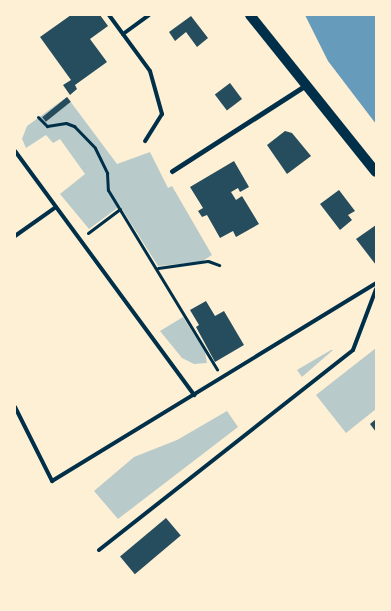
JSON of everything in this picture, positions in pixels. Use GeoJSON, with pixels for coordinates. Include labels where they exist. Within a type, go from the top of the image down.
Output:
{"type":"FeatureCollection","features":[{"type":"Feature","properties":{"kind":"main road"},"geometry":{"type":"LineString","coordinates":[[250,15],[376,172]]}},
{"type":"Feature","properties":{"kind":"street"},"geometry":{"type":"LineString","coordinates":[[172,171],[307,85]]}},
{"type":"Feature","properties":{"kind":"lane"},"geometry":{"type":"LineString","coordinates":[[109,15],[150,71],[162,114],[145,141]]}},
{"type":"Feature","properties":{"kind":"lane"},"geometry":{"type":"LineString","coordinates":[[123,34],[149,15]]}},
{"type":"Feature","properties":{"kind":"lane"},"geometry":{"type":"LineString","coordinates":[[15,151],[194,395]]}},
{"type":"Feature","properties":{"kind":"lane"},"geometry":{"type":"LineString","coordinates":[[15,236],[56,207]]}},
{"type":"Feature","properties":{"kind":"lane"},"geometry":{"type":"LineString","coordinates":[[15,408],[52,480],[376,283]]}},
{"type":"Feature","properties":{"kind":"lane"},"geometry":{"type":"LineString","coordinates":[[99,550],[353,350],[376,290]]}},
{"type":"Feature","properties":{"kind":"path"},"geometry":{"type":"LineString","coordinates":[[38,117],[47,126],[66,123],[74,126],[87,138],[102,160],[108,190],[158,268],[222,378]]}},
{"type":"Feature","properties":{"kind":"path"},"geometry":{"type":"LineString","coordinates":[[79,239],[120,209]]}},
{"type":"Feature","properties":{"kind":"path"},"geometry":{"type":"LineString","coordinates":[[158,268],[208,260],[219,265]]}},
{"type":"Feature","properties":{"kind":"shaded area"},"geometry":{"type":"Polygon","coordinates":[[[67,97],[117,164],[150,152],[168,188],[172,186],[212,255],[201,262],[158,266],[120,206],[89,229],[60,194],[85,174],[60,139],[53,143],[46,135],[26,148],[22,139],[27,126],[67,97]]]}},
{"type":"Feature","properties":{"kind":"shaded area"},"geometry":{"type":"Polygon","coordinates":[[[183,317],[205,352],[207,363],[194,364],[182,358],[160,331],[183,317]]]}},
{"type":"Feature","properties":{"kind":"shaded area"},"geometry":{"type":"Polygon","coordinates":[[[376,348],[376,409],[346,433],[316,395],[376,348]]]}},
{"type":"Feature","properties":{"kind":"shaded area"},"geometry":{"type":"Polygon","coordinates":[[[331,350],[333,350],[302,377],[297,370],[331,350]]]}},
{"type":"Feature","properties":{"kind":"shaded area"},"geometry":{"type":"Polygon","coordinates":[[[227,411],[238,427],[118,519],[94,491],[134,457],[177,440],[227,411]]]}},
{"type":"Feature","properties":{"kind":"water"},"geometry":{"type":"Polygon","coordinates":[[[305,15],[376,15],[376,124],[328,61],[305,15]]]}},
{"type":"Feature","properties":{"kind":"building"},"geometry":{"type":"Polygon","coordinates":[[[71,15],[100,15],[108,26],[90,39],[107,62],[75,85],[77,89],[70,95],[63,85],[71,80],[40,37],[71,15]]]}},
{"type":"Feature","properties":{"kind":"building"},"geometry":{"type":"Polygon","coordinates":[[[191,16],[208,38],[197,47],[186,32],[175,41],[169,32],[191,16]]]}},
{"type":"Feature","properties":{"kind":"building"},"geometry":{"type":"Polygon","coordinates":[[[230,83],[242,99],[227,110],[215,94],[230,83]]]}},
{"type":"Feature","properties":{"kind":"building"},"geometry":{"type":"Polygon","coordinates":[[[67,97],[71,102],[46,122],[42,117],[67,97]]]}},
{"type":"Feature","properties":{"kind":"building"},"geometry":{"type":"Polygon","coordinates":[[[285,131],[292,133],[311,156],[287,174],[267,145],[285,131]]]}},
{"type":"Feature","properties":{"kind":"building"},"geometry":{"type":"Polygon","coordinates":[[[234,161],[249,187],[240,192],[238,188],[231,192],[236,200],[242,196],[259,224],[236,237],[233,231],[220,238],[207,215],[202,217],[198,211],[203,208],[190,187],[234,161]]]}},
{"type":"Feature","properties":{"kind":"building"},"geometry":{"type":"Polygon","coordinates":[[[339,190],[355,211],[348,215],[352,220],[340,230],[320,204],[339,190]]]}},
{"type":"Feature","properties":{"kind":"building"},"geometry":{"type":"Polygon","coordinates":[[[376,225],[376,265],[356,239],[376,225]]]}},
{"type":"Feature","properties":{"kind":"building"},"geometry":{"type":"Polygon","coordinates":[[[206,301],[215,316],[224,311],[244,345],[215,362],[196,327],[199,325],[190,310],[206,301]]]}},
{"type":"Feature","properties":{"kind":"building"},"geometry":{"type":"Polygon","coordinates":[[[376,419],[376,432],[370,424],[376,419]]]}},
{"type":"Feature","properties":{"kind":"building"},"geometry":{"type":"Polygon","coordinates":[[[166,518],[181,536],[135,574],[120,557],[166,518]]]}}]}
